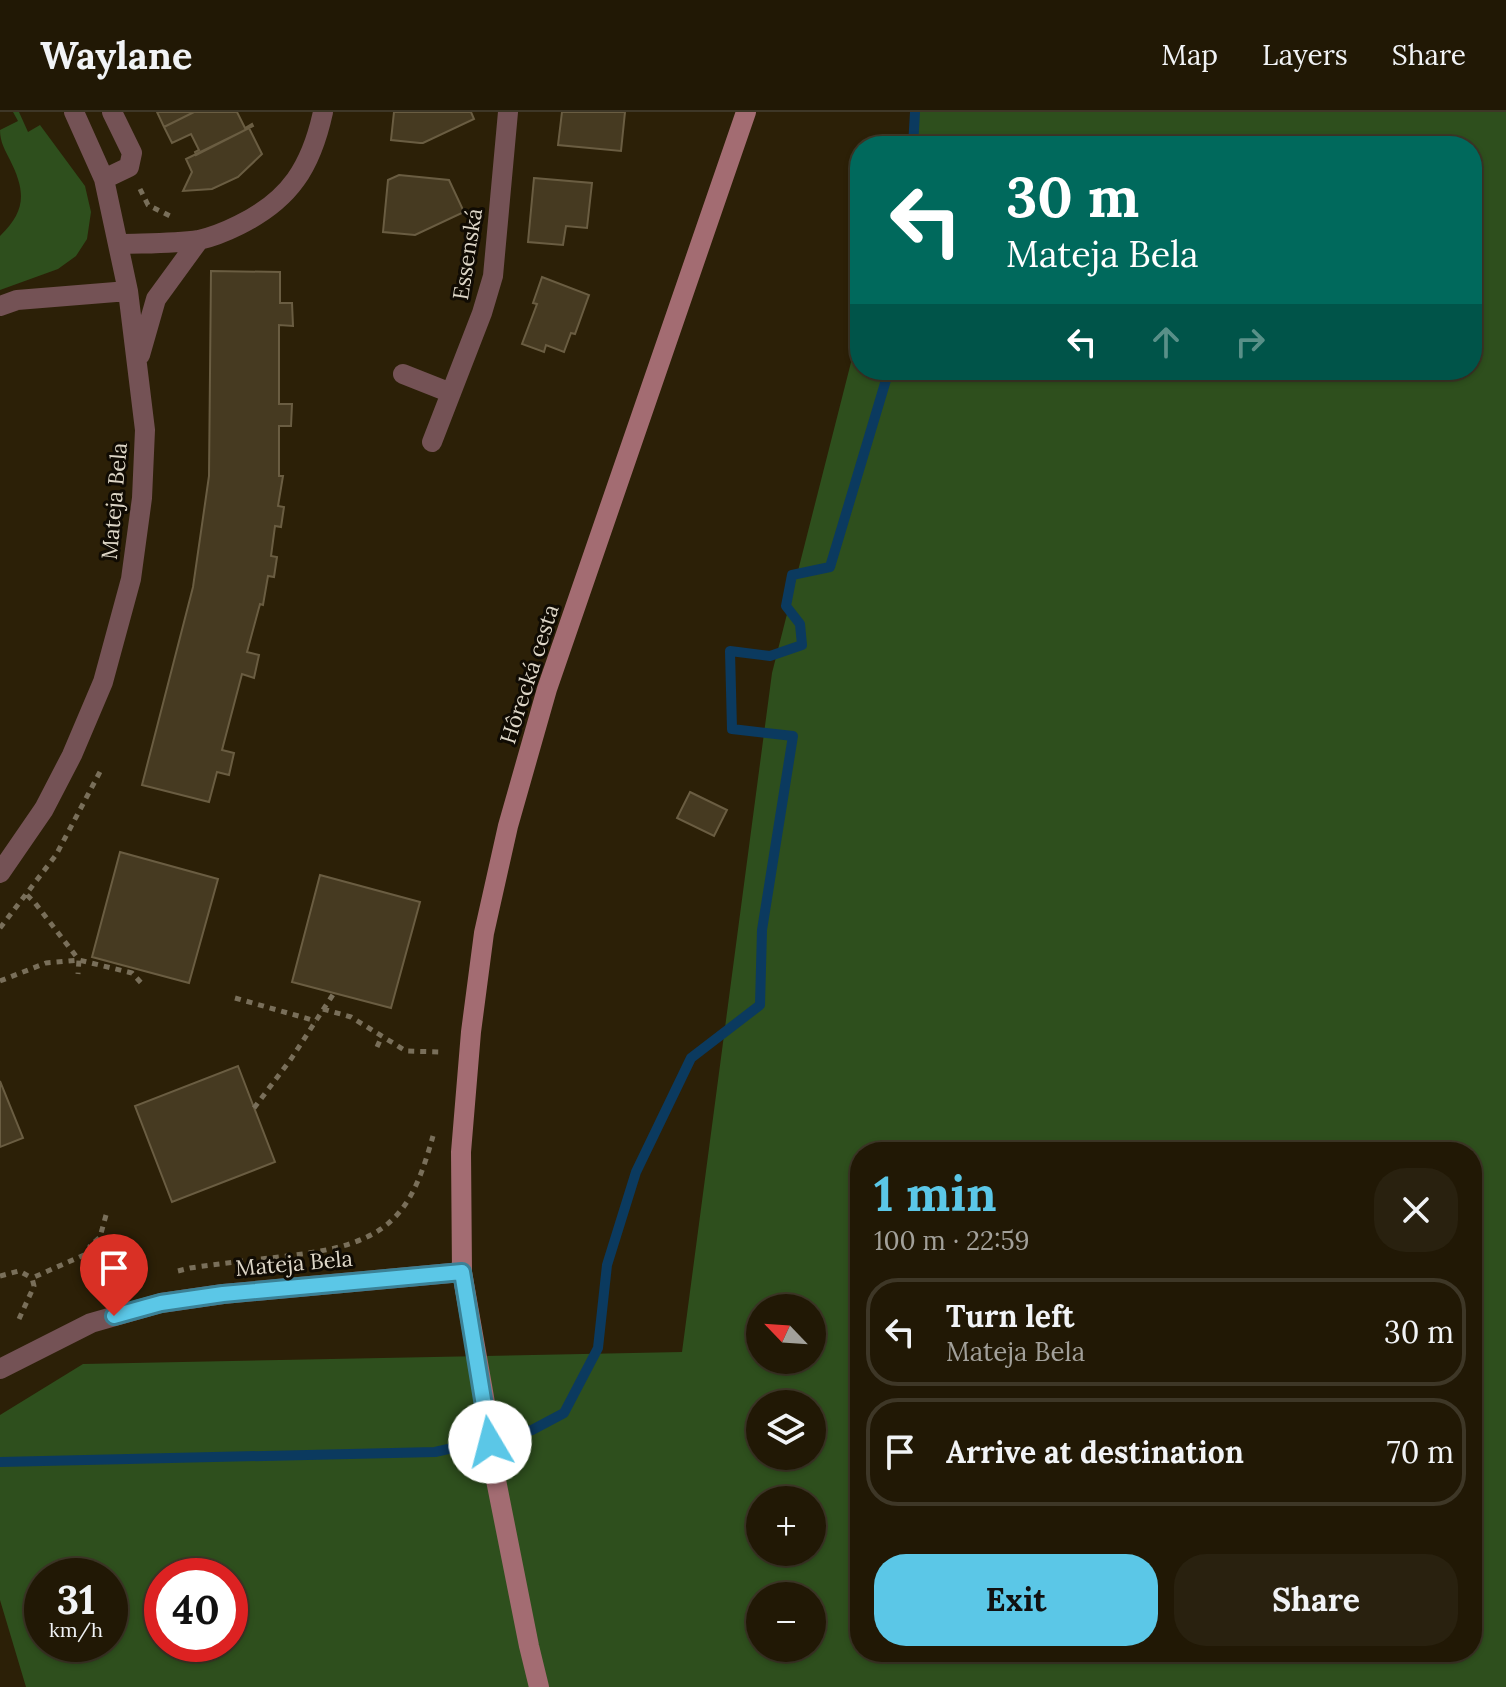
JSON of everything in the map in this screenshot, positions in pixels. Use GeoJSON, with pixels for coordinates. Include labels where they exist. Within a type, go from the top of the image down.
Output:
{"type":"FeatureCollection","features":[{"type":"Feature","properties":{"kind":"street","name":"Mateja Bela"},"geometry":{"type":"LineString","coordinates":[[0,873],[44,809],[72,755],[103,682],[131,579],[142,498],[145,430],[128,291],[104,179],[74,112]]}},
{"type":"Feature","properties":{"kind":"street"},"geometry":{"type":"LineString","coordinates":[[104,179],[129,167],[132,153],[112,112]]}},
{"type":"Feature","properties":{"kind":"street"},"geometry":{"type":"LineString","coordinates":[[119,244],[199,240],[256,217],[284,196],[304,169],[317,139],[323,112]]}},
{"type":"Feature","properties":{"kind":"street","name":"Essenská"},"geometry":{"type":"LineString","coordinates":[[432,442],[482,313],[493,276],[508,112]]}},
{"type":"Feature","properties":{"kind":"street","name":"Hôrecká cesta"},"geometry":{"type":"LineString","coordinates":[[539,1687],[493,1465],[462,1272],[461,1152],[471,1032],[484,933],[508,826],[547,689],[746,112]]}},
{"type":"Feature","properties":{"kind":"street"},"geometry":{"type":"LineString","coordinates":[[138,362],[156,299],[199,240]]}},
{"type":"Feature","properties":{"kind":"street"},"geometry":{"type":"LineString","coordinates":[[0,306],[17,300],[128,291]]}},
{"type":"Feature","properties":{"kind":"street"},"geometry":{"type":"LineString","coordinates":[[403,374],[451,393]]}},
{"type":"Feature","properties":{"kind":"street","name":"Mateja Bela"},"geometry":{"type":"LineString","coordinates":[[0,1369],[91,1323],[161,1303],[223,1294],[462,1272]]}},
{"type":"Feature","properties":{"kind":"path"},"geometry":{"type":"LineString","coordinates":[[129,167],[148,205],[171,216]]}},
{"type":"Feature","properties":{"kind":"path"},"geometry":{"type":"LineString","coordinates":[[0,928],[56,855],[102,768]]}},
{"type":"Feature","properties":{"kind":"path"},"geometry":{"type":"LineString","coordinates":[[27,895],[79,960],[78,974]]}},
{"type":"Feature","properties":{"kind":"path"},"geometry":{"type":"LineString","coordinates":[[0,981],[46,963],[79,960],[132,973],[144,986]]}},
{"type":"Feature","properties":{"kind":"path"},"geometry":{"type":"LineString","coordinates":[[254,1108],[334,993]]}},
{"type":"Feature","properties":{"kind":"path"},"geometry":{"type":"LineString","coordinates":[[235,998],[316,1021]]}},
{"type":"Feature","properties":{"kind":"path"},"geometry":{"type":"LineString","coordinates":[[323,1009],[351,1017],[406,1051],[442,1052],[444,1037]]}},
{"type":"Feature","properties":{"kind":"path"},"geometry":{"type":"LineString","coordinates":[[377,1047],[382,1036]]}},
{"type":"Feature","properties":{"kind":"path"},"geometry":{"type":"LineString","coordinates":[[175,1272],[324,1251],[369,1237],[393,1219],[411,1194],[427,1160],[436,1126]]}},
{"type":"Feature","properties":{"kind":"path"},"geometry":{"type":"LineString","coordinates":[[106,1215],[100,1237],[90,1246],[93,1261],[109,1275],[134,1282]]}},
{"type":"Feature","properties":{"kind":"path"},"geometry":{"type":"LineString","coordinates":[[32,1278],[91,1252]]}},
{"type":"Feature","properties":{"kind":"path"},"geometry":{"type":"LineString","coordinates":[[0,1276],[19,1271],[32,1278],[34,1286],[19,1319]]}},
{"type":"Feature","properties":{"kind":"green space"},"geometry":{"type":"Polygon","coordinates":[[[13,112],[19,112],[28,132],[40,125],[85,186],[91,212],[87,239],[76,256],[58,269],[0,290],[0,236],[15,218],[21,201],[19,182],[0,134],[0,130],[18,121],[13,112]]]}},
{"type":"Feature","properties":{"kind":"green space"},"geometry":{"type":"Polygon","coordinates":[[[915,112],[1506,112],[1506,1687],[26,1687],[0,1600],[0,1415],[83,1364],[682,1352],[772,673],[850,366],[850,380],[1482,380],[1482,136],[909,136],[915,112]]]}},
{"type":"Feature","properties":{"kind":"building"},"geometry":{"type":"Polygon","coordinates":[[[157,112],[194,112],[164,127],[157,112]]]}},
{"type":"Feature","properties":{"kind":"building"},"geometry":{"type":"Polygon","coordinates":[[[194,112],[237,112],[245,128],[253,126],[196,155],[195,152],[199,150],[191,134],[172,143],[164,127],[194,112]]]}},
{"type":"Feature","properties":{"kind":"building"},"geometry":{"type":"Polygon","coordinates":[[[394,112],[471,112],[474,119],[420,143],[391,140],[394,112]]]}},
{"type":"Feature","properties":{"kind":"building"},"geometry":{"type":"Polygon","coordinates":[[[562,112],[625,112],[621,151],[558,145],[562,112]]]}},
{"type":"Feature","properties":{"kind":"building"},"geometry":{"type":"Polygon","coordinates":[[[249,128],[262,154],[238,177],[212,189],[183,191],[192,172],[186,159],[249,128]]]}},
{"type":"Feature","properties":{"kind":"building"},"geometry":{"type":"Polygon","coordinates":[[[399,175],[449,180],[464,212],[415,235],[383,232],[388,180],[399,175]]]}},
{"type":"Feature","properties":{"kind":"building"},"geometry":{"type":"Polygon","coordinates":[[[534,178],[592,183],[587,228],[566,226],[563,245],[528,242],[534,178]]]}},
{"type":"Feature","properties":{"kind":"building"},"geometry":{"type":"Polygon","coordinates":[[[211,271],[280,272],[280,303],[292,303],[293,326],[279,325],[279,404],[292,404],[291,426],[279,426],[279,476],[283,476],[278,506],[284,507],[281,527],[275,526],[271,556],[277,557],[274,577],[268,576],[263,605],[260,604],[247,652],[259,655],[254,678],[242,674],[222,750],[234,753],[229,775],[217,772],[209,802],[142,785],[193,587],[209,476],[211,271]]]}},
{"type":"Feature","properties":{"kind":"building"},"geometry":{"type":"Polygon","coordinates":[[[542,277],[589,295],[575,334],[571,333],[564,352],[546,345],[544,352],[522,344],[537,304],[533,303],[542,277]]]}},
{"type":"Feature","properties":{"kind":"building"},"geometry":{"type":"Polygon","coordinates":[[[690,792],[727,810],[714,836],[677,818],[690,792]]]}},
{"type":"Feature","properties":{"kind":"building"},"geometry":{"type":"Polygon","coordinates":[[[120,852],[218,879],[189,983],[92,957],[120,852]]]}},
{"type":"Feature","properties":{"kind":"building"},"geometry":{"type":"Polygon","coordinates":[[[320,875],[420,902],[391,1008],[292,982],[320,875]]]}},
{"type":"Feature","properties":{"kind":"building"},"geometry":{"type":"Polygon","coordinates":[[[238,1066],[275,1162],[172,1202],[135,1106],[238,1066]]]}},
{"type":"Feature","properties":{"kind":"building"},"geometry":{"type":"Polygon","coordinates":[[[0,1081],[23,1138],[0,1147],[0,1081]]]}},
{"type":"Feature","properties":{"kind":"waterway"},"geometry":{"type":"LineString","coordinates":[[914,136],[915,112]]}},
{"type":"Feature","properties":{"kind":"waterway"},"geometry":{"type":"LineString","coordinates":[[0,1462],[435,1452],[532,1430],[564,1413],[598,1348],[607,1265],[636,1172],[691,1058],[760,1005],[762,930],[793,736],[732,729],[730,651],[770,656],[802,645],[800,624],[786,606],[792,575],[830,567],[886,380]]}},
{"type":"Feature","properties":{"kind":"route"},"geometry":{"type":"LineString","coordinates":[[114,1316],[161,1303],[223,1294],[462,1272],[490,1442]]}}]}
